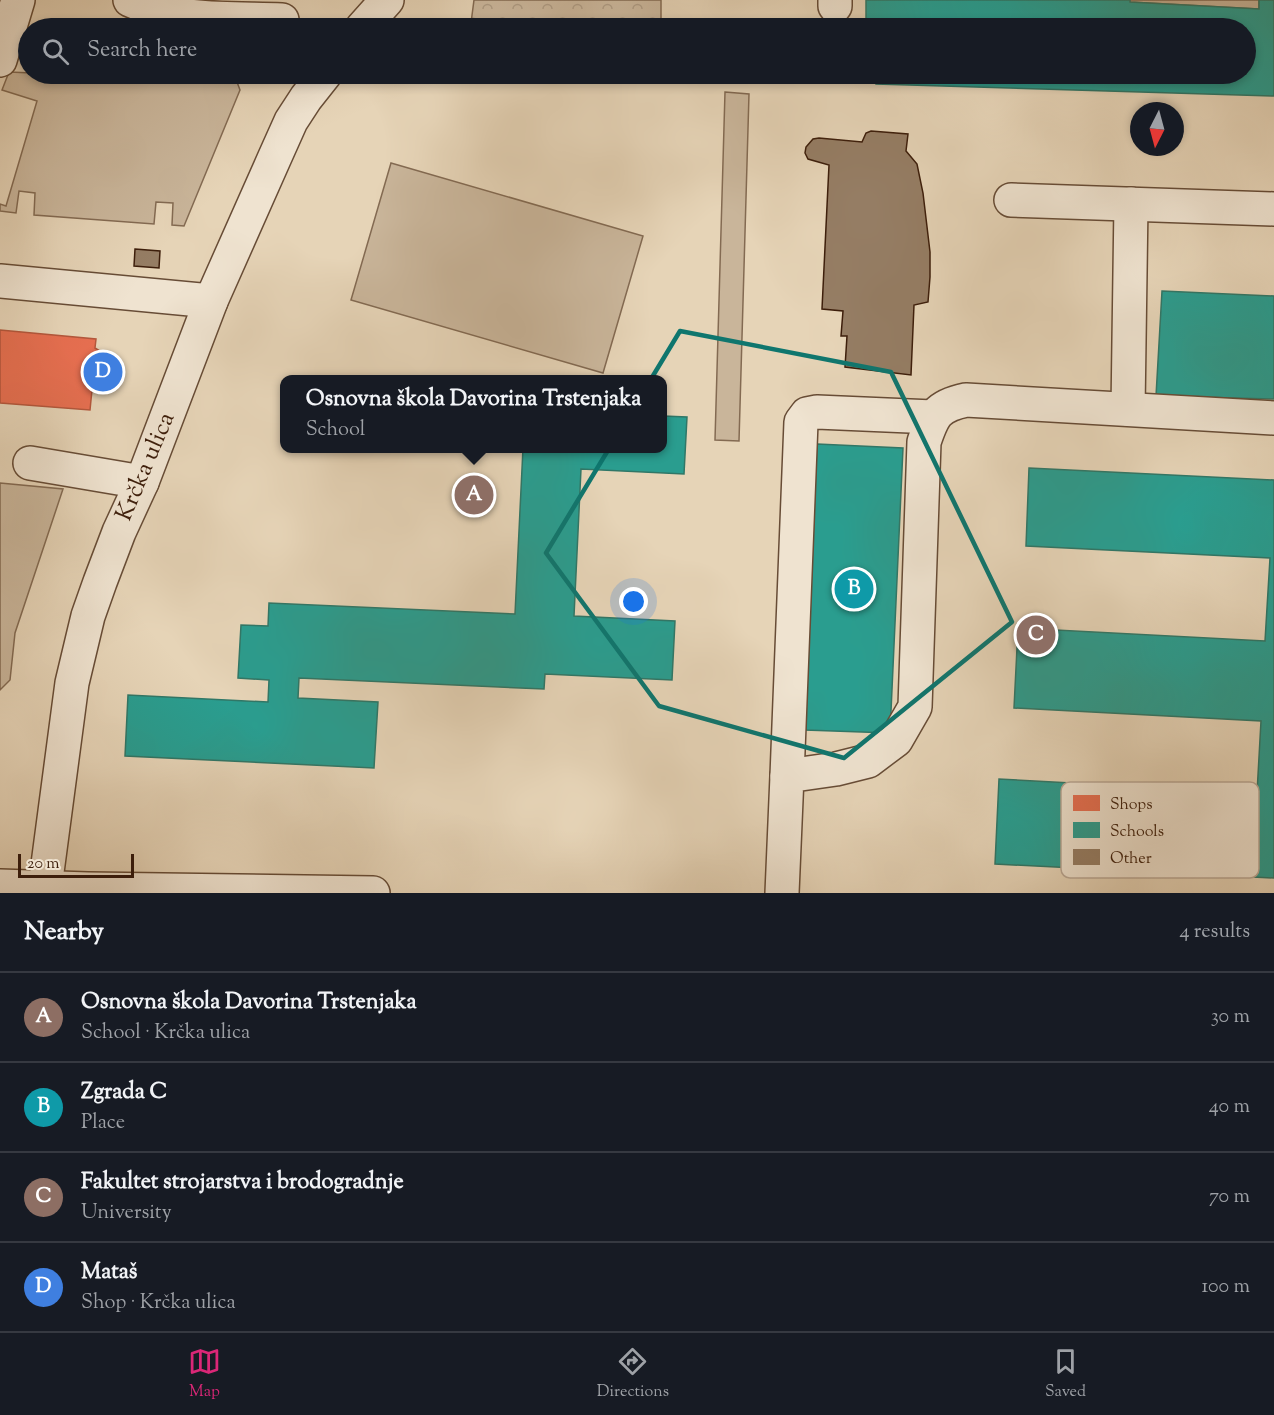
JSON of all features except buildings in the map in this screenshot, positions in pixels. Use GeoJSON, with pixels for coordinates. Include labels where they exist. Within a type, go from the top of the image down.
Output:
{"type":"FeatureCollection","features":[{"type":"Feature","properties":{"kind":"street"},"geometry":{"type":"LineString","coordinates":[[0,60],[18,0]]}},
{"type":"Feature","properties":{"kind":"street"},"geometry":{"type":"LineString","coordinates":[[130,0],[148,9],[201,17],[228,18]]}},
{"type":"Feature","properties":{"kind":"street"},"geometry":{"type":"LineString","coordinates":[[371,18],[387,0]]}},
{"type":"Feature","properties":{"kind":"street","name":"Krčka ulica"},"geometry":{"type":"LineString","coordinates":[[45,887],[66,714],[77,661],[100,582],[119,532],[142,482],[211,302],[291,121],[317,84]]}},
{"type":"Feature","properties":{"kind":"street"},"geometry":{"type":"LineString","coordinates":[[1011,200],[1274,209]]}},
{"type":"Feature","properties":{"kind":"street"},"geometry":{"type":"LineString","coordinates":[[1128,409],[1131,204]]}},
{"type":"Feature","properties":{"kind":"street"},"geometry":{"type":"LineString","coordinates":[[0,281],[211,302]]}},
{"type":"Feature","properties":{"kind":"street"},"geometry":{"type":"LineString","coordinates":[[788,776],[836,769],[868,761],[896,740],[915,707],[924,442],[933,417],[948,404],[966,400],[1274,418]]}},
{"type":"Feature","properties":{"kind":"street"},"geometry":{"type":"LineString","coordinates":[[782,893],[801,422],[807,414],[817,412],[933,417]]}},
{"type":"Feature","properties":{"kind":"street"},"geometry":{"type":"LineString","coordinates":[[30,463],[142,482]]}},
{"type":"Feature","properties":{"kind":"street"},"geometry":{"type":"LineString","coordinates":[[0,886],[184,892],[373,893]]}},
{"type":"Feature","properties":{"kind":"highlighted area"},"geometry":{"type":"Polygon","coordinates":[[[680,331],[891,372],[1012,622],[844,758],[659,706],[546,553],[680,331]]]}},
{"type":"Feature","properties":{"kind":"green space"},"geometry":{"type":"Polygon","coordinates":[[[474,0],[661,0],[661,18],[472,18],[474,0]]]}},
{"type":"Feature","properties":{"kind":"green space"},"geometry":{"type":"Polygon","coordinates":[[[1130,0],[1259,0],[1259,9],[1130,2],[1130,0]]]}},
{"type":"Feature","properties":{"kind":"green space"},"geometry":{"type":"Polygon","coordinates":[[[9,72],[18,72],[18,84],[238,84],[240,90],[184,226],[172,225],[173,203],[156,202],[154,224],[34,215],[35,193],[19,191],[16,213],[0,211],[0,204],[6,206],[37,101],[2,90],[9,72]]]}},
{"type":"Feature","properties":{"kind":"green space"},"geometry":{"type":"Polygon","coordinates":[[[725,92],[749,94],[739,441],[715,440],[725,92]]]}},
{"type":"Feature","properties":{"kind":"green space"},"geometry":{"type":"Polygon","coordinates":[[[391,163],[643,236],[603,373],[351,300],[391,163]]]}},
{"type":"Feature","properties":{"kind":"green space"},"geometry":{"type":"Polygon","coordinates":[[[0,483],[63,489],[15,633],[10,680],[0,690],[0,483]]]}},
{"type":"Feature","properties":{"kind":"place","name":"Mataš"},"geometry":{"type":"Point","coordinates":[103,372]}},
{"type":"Feature","properties":{"kind":"place","name":"Osnovna škola Davorina Trstenjaka"},"geometry":{"type":"Point","coordinates":[474,495]}},
{"type":"Feature","properties":{"kind":"place","name":"Zgrada C"},"geometry":{"type":"Point","coordinates":[854,589]}},
{"type":"Feature","properties":{"kind":"place","name":"Fakultet strojarstva i brodogradnje"},"geometry":{"type":"Point","coordinates":[1036,635]}}]}
